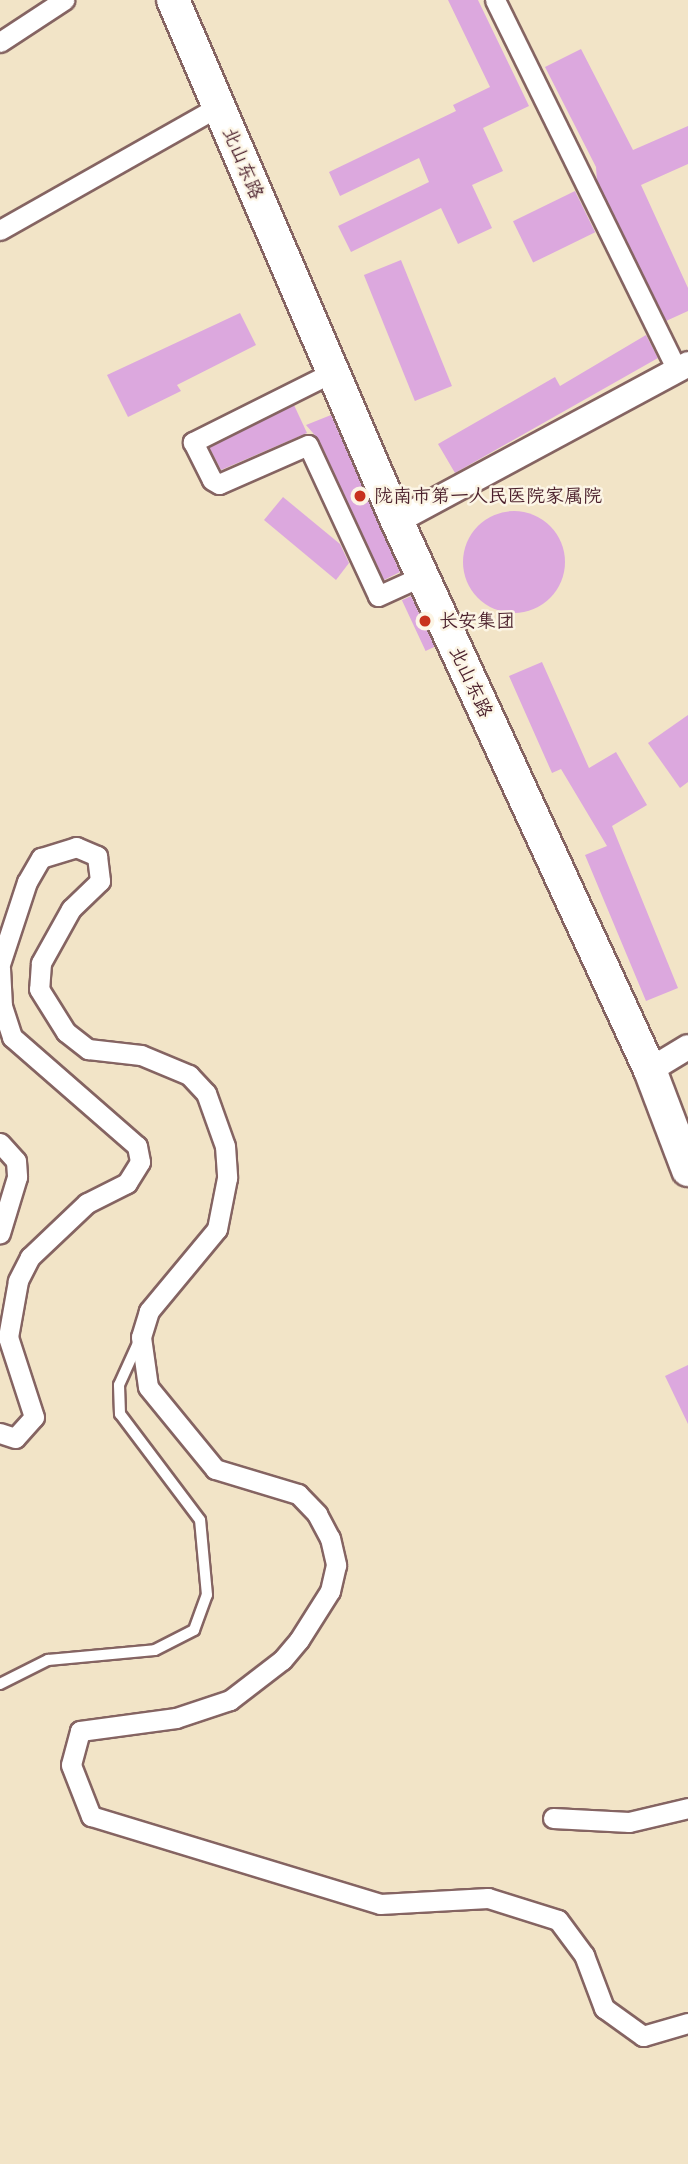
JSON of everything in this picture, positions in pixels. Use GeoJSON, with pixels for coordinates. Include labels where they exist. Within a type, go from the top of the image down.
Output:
{"type":"FeatureCollection","features":[{"type":"Feature","properties":{"kind":"main road","name":"北山东路"},"geometry":{"type":"LineString","coordinates":[[173,0],[333,372],[667,1059],[688,1126]]}},
{"type":"Feature","properties":{"kind":"main road","name":"北山东路"},"geometry":{"type":"LineString","coordinates":[[193,0],[404,517],[422,576],[667,1059],[688,1170]]}},
{"type":"Feature","properties":{"kind":"street"},"geometry":{"type":"LineString","coordinates":[[0,42],[64,0]]}},
{"type":"Feature","properties":{"kind":"street"},"geometry":{"type":"LineString","coordinates":[[404,517],[682,367],[495,0]]}},
{"type":"Feature","properties":{"kind":"street"},"geometry":{"type":"LineString","coordinates":[[0,230],[219,106]]}},
{"type":"Feature","properties":{"kind":"street"},"geometry":{"type":"LineString","coordinates":[[333,372],[193,442],[212,480],[219,484],[308,445],[378,596],[422,576]]}},
{"type":"Feature","properties":{"kind":"street"},"geometry":{"type":"LineString","coordinates":[[0,1433],[15,1438],[34,1417],[8,1337],[10,1312],[30,1257],[87,1203],[127,1183],[140,1162],[137,1146],[12,1037],[2,1006],[0,966],[27,882],[41,858],[76,847],[97,856],[100,881],[71,909],[41,963],[39,989],[66,1032],[88,1049],[141,1055],[189,1075],[206,1093],[225,1146],[224,1203],[217,1229],[149,1311],[141,1337],[148,1387],[195,1449],[215,1469],[298,1494],[317,1514],[330,1538],[336,1565],[330,1591],[299,1640],[282,1660],[230,1700],[176,1718],[80,1731],[71,1765],[91,1816],[380,1904],[488,1898],[558,1920],[584,1955],[604,2008],[643,2036],[688,2023]]}},
{"type":"Feature","properties":{"kind":"street"},"geometry":{"type":"LineString","coordinates":[[0,1143],[16,1161],[17,1177],[0,1233]]}},
{"type":"Feature","properties":{"kind":"street"},"geometry":{"type":"LineString","coordinates":[[553,1818],[629,1822],[684,1815]]}},
{"type":"Feature","properties":{"kind":"lane"},"geometry":{"type":"LineString","coordinates":[[0,1684],[47,1660],[155,1650],[194,1630],[207,1595],[200,1520],[120,1414],[119,1385],[127,1360],[141,1337]]}},
{"type":"Feature","properties":{"kind":"building"},"geometry":{"type":"Polygon","coordinates":[[[448,0],[478,0],[529,106],[483,128],[503,171],[472,185],[492,228],[458,244],[441,208],[351,252],[338,226],[429,182],[419,158],[340,196],[329,172],[456,111],[453,105],[490,87],[448,0]]]}},
{"type":"Feature","properties":{"kind":"building"},"geometry":{"type":"Polygon","coordinates":[[[581,49],[633,150],[688,126],[688,164],[641,185],[688,288],[688,311],[666,321],[597,181],[596,167],[545,67],[581,49]]]}},
{"type":"Feature","properties":{"kind":"building"},"geometry":{"type":"Polygon","coordinates":[[[575,191],[595,232],[533,263],[513,221],[575,191]]]}},
{"type":"Feature","properties":{"kind":"building"},"geometry":{"type":"Polygon","coordinates":[[[401,260],[452,386],[415,401],[364,275],[401,260]]]}},
{"type":"Feature","properties":{"kind":"building"},"geometry":{"type":"Polygon","coordinates":[[[240,313],[256,345],[177,385],[181,391],[128,417],[107,375],[240,313]]]}},
{"type":"Feature","properties":{"kind":"building"},"geometry":{"type":"Polygon","coordinates":[[[646,335],[658,358],[455,473],[438,444],[555,377],[560,386],[646,335]]]}},
{"type":"Feature","properties":{"kind":"building"},"geometry":{"type":"Polygon","coordinates":[[[294,405],[307,433],[221,470],[209,447],[294,405]]]}},
{"type":"Feature","properties":{"kind":"building"},"geometry":{"type":"Polygon","coordinates":[[[331,415],[400,572],[384,580],[319,440],[306,425],[331,415]]]}},
{"type":"Feature","properties":{"kind":"building"},"geometry":{"type":"Polygon","coordinates":[[[283,497],[340,544],[349,563],[336,580],[264,520],[283,497]]]}},
{"type":"Feature","properties":{"kind":"building"},"geometry":{"type":"Polygon","coordinates":[[[514,511],[533,515],[550,526],[561,543],[565,562],[561,581],[550,598],[533,609],[514,613],[495,609],[478,598],[467,581],[463,562],[467,543],[478,526],[495,515],[514,511]]]}},
{"type":"Feature","properties":{"kind":"building"},"geometry":{"type":"Polygon","coordinates":[[[411,596],[435,647],[426,651],[402,600],[411,596]]]}},
{"type":"Feature","properties":{"kind":"building"},"geometry":{"type":"Polygon","coordinates":[[[542,662],[589,768],[616,752],[647,805],[612,826],[678,988],[646,1001],[585,855],[607,846],[561,769],[552,773],[509,676],[542,662]]]}},
{"type":"Feature","properties":{"kind":"building"},"geometry":{"type":"Polygon","coordinates":[[[688,715],[688,782],[680,788],[648,743],[688,715]]]}},
{"type":"Feature","properties":{"kind":"building"},"geometry":{"type":"Polygon","coordinates":[[[688,1365],[688,1424],[665,1376],[688,1365]]]}},
{"type":"Feature","properties":{"kind":"place","name":"陇南市第一人民医院家属院"},"geometry":{"type":"Point","coordinates":[360,496]}},
{"type":"Feature","properties":{"kind":"place","name":"长安集团"},"geometry":{"type":"Point","coordinates":[425,621]}}]}
